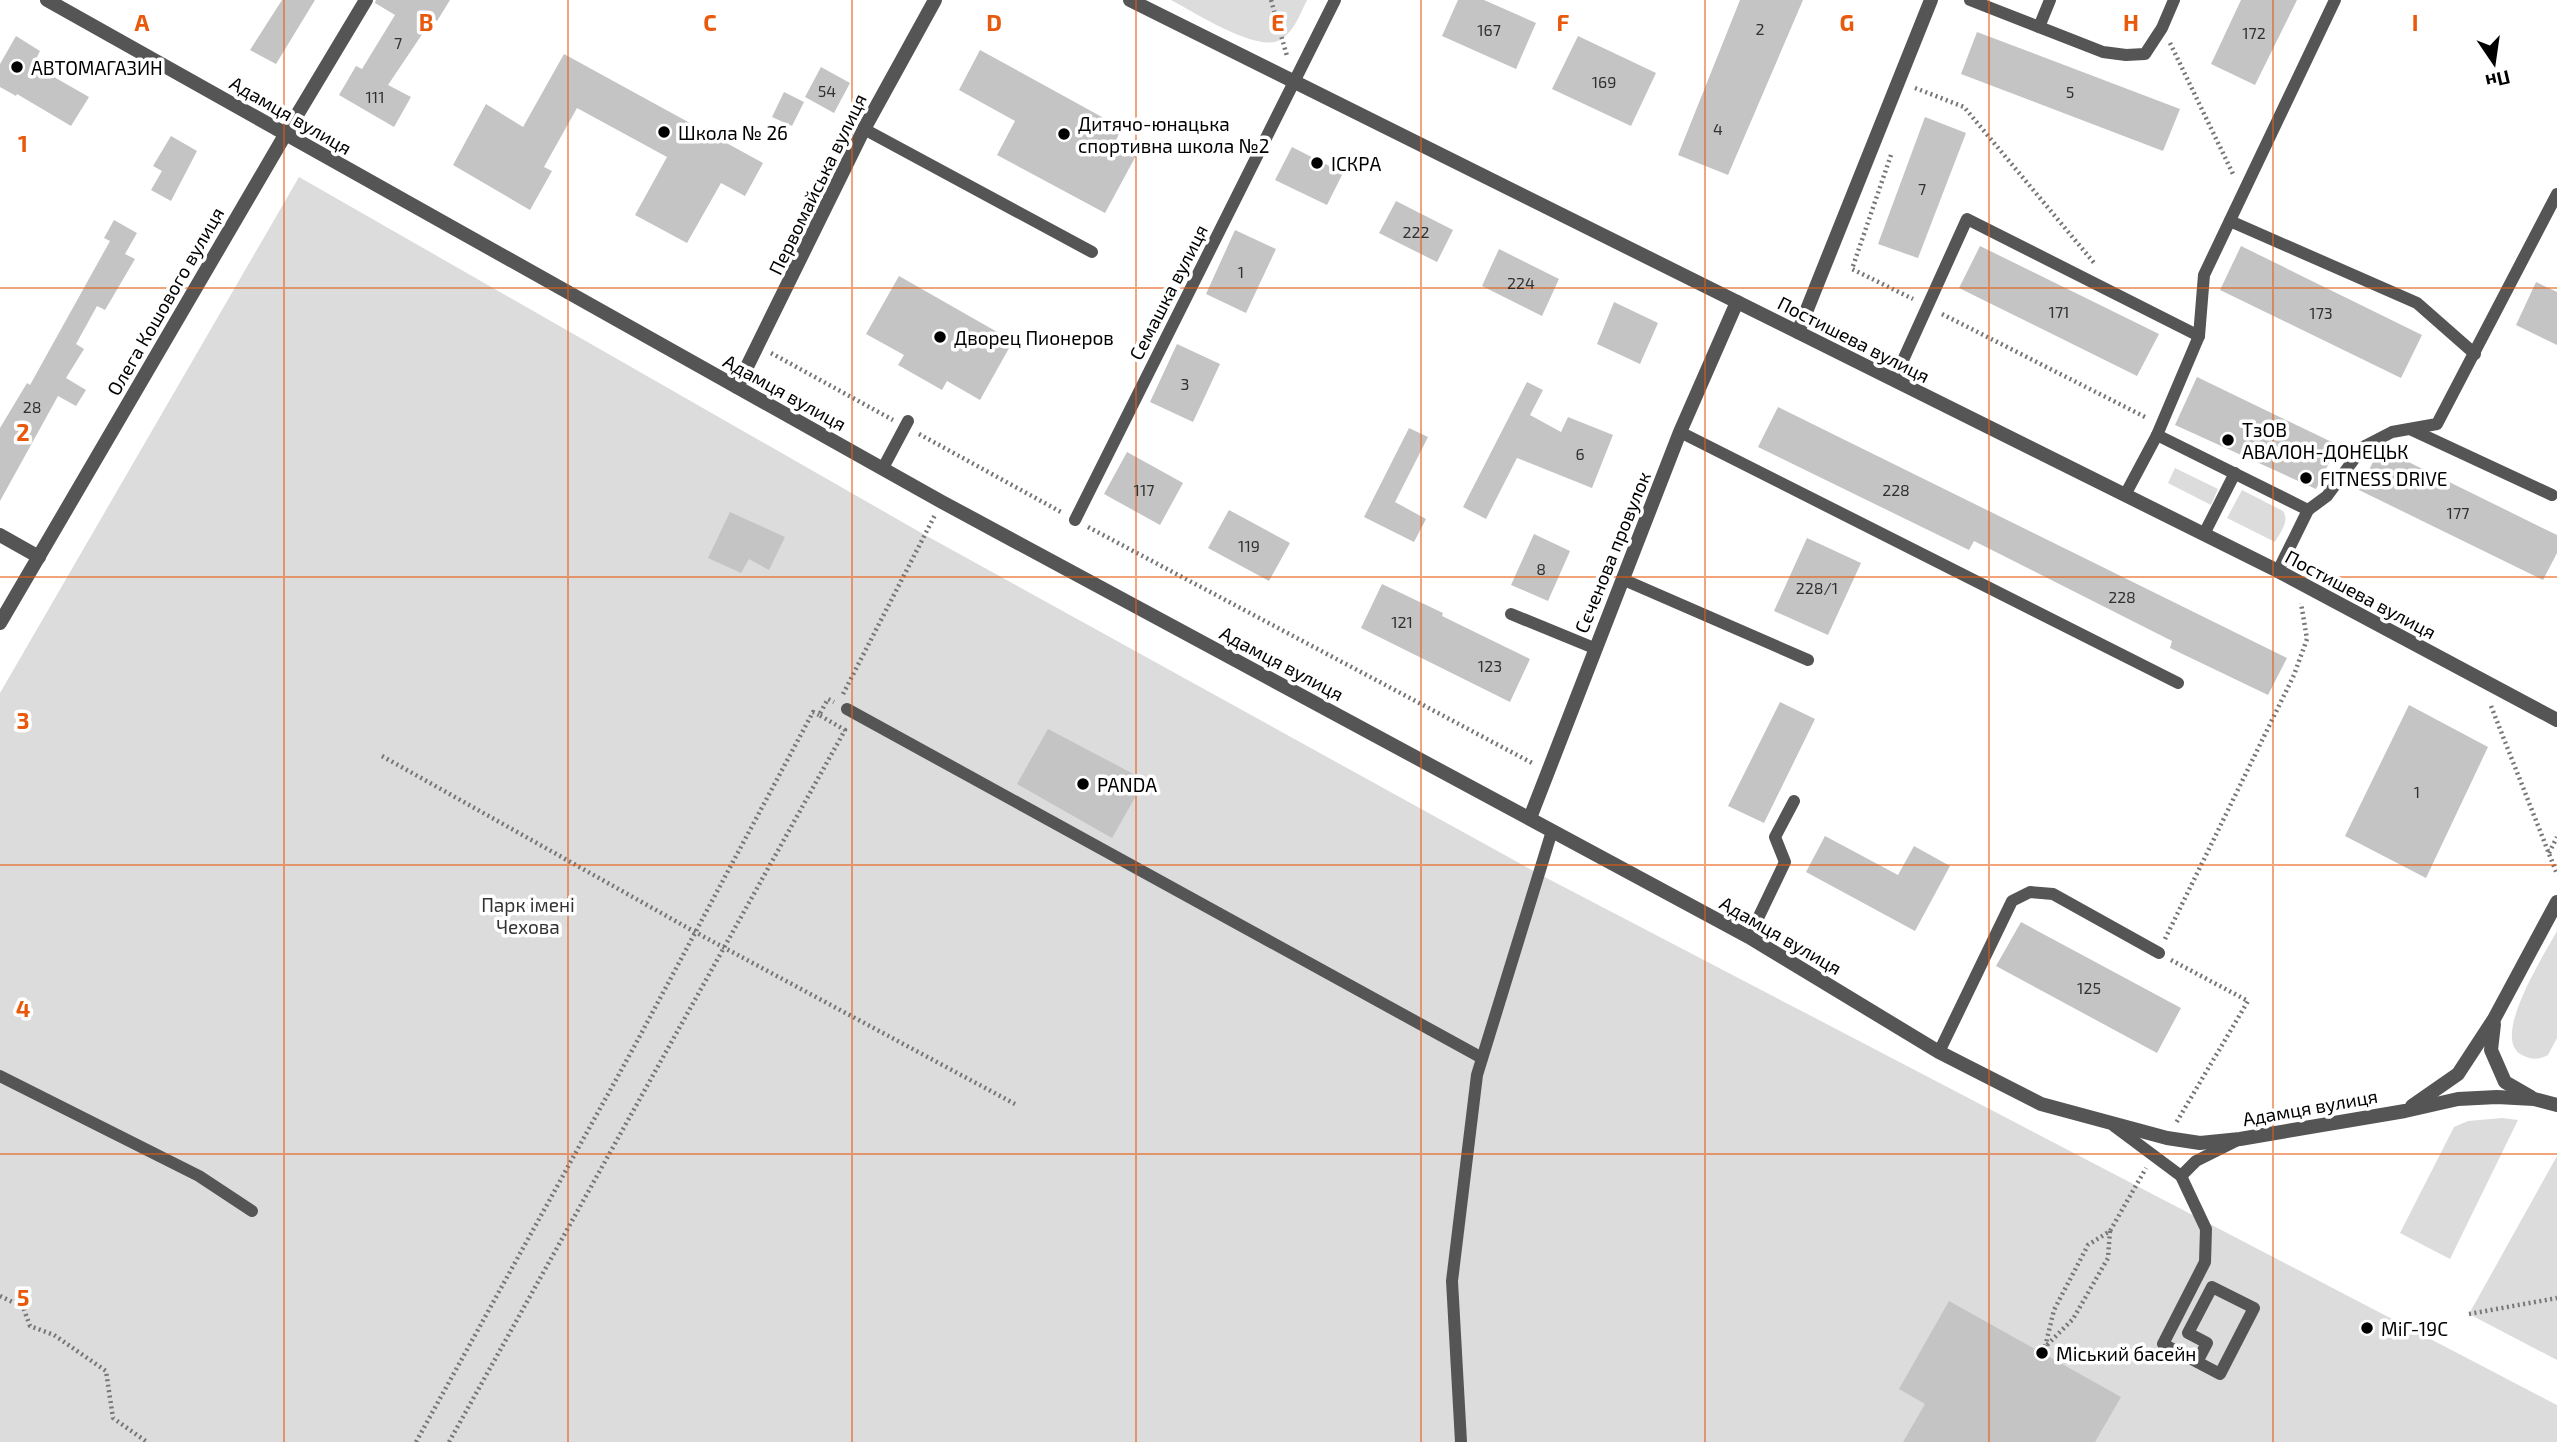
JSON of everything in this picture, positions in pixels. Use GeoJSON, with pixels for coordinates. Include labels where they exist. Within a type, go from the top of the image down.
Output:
{"type":"FeatureCollection","features":[{"type":"Feature","properties":{"kind":"street","name":"Адамця вулиця"},"geometry":{"type":"LineString","coordinates":[[47,0],[942,502],[1749,937],[1939,1052],[2041,1104],[2167,1139],[2200,1143],[2240,1139],[2458,1100],[2497,1097],[2534,1099],[2557,1105]]}},
{"type":"Feature","properties":{"kind":"street","name":"Олега Кошового вулиця"},"geometry":{"type":"LineString","coordinates":[[0,623],[366,0]]}},
{"type":"Feature","properties":{"kind":"street","name":"Первомайська вулиця"},"geometry":{"type":"LineString","coordinates":[[737,387],[864,129],[935,0]]}},
{"type":"Feature","properties":{"kind":"street","name":"Постишева вулиця"},"geometry":{"type":"LineString","coordinates":[[1130,0],[2204,534],[2557,720]]}},
{"type":"Feature","properties":{"kind":"street"},"geometry":{"type":"LineString","coordinates":[[1798,332],[1931,0]]}},
{"type":"Feature","properties":{"kind":"street","name":"Сєченова провулок"},"geometry":{"type":"LineString","coordinates":[[1530,818],[1679,432],[1737,302]]}},
{"type":"Feature","properties":{"kind":"street"},"geometry":{"type":"LineString","coordinates":[[0,535],[39,557]]}},
{"type":"Feature","properties":{"kind":"street"},"geometry":{"type":"LineString","coordinates":[[2405,1111],[2458,1074],[2494,1019],[2557,902]]}},
{"type":"Feature","properties":{"kind":"street"},"geometry":{"type":"LineString","coordinates":[[2494,1019],[2491,1050],[2505,1082],[2534,1099]]}},
{"type":"Feature","properties":{"kind":"lane","name":"Семашка вулиця"},"geometry":{"type":"LineString","coordinates":[[1075,520],[1335,0]]}},
{"type":"Feature","properties":{"kind":"lane"},"geometry":{"type":"LineString","coordinates":[[1970,0],[2103,52],[2126,55],[2145,54],[2162,28],[2174,0]]}},
{"type":"Feature","properties":{"kind":"lane"},"geometry":{"type":"LineString","coordinates":[[2039,27],[2050,0]]}},
{"type":"Feature","properties":{"kind":"lane"},"geometry":{"type":"LineString","coordinates":[[2125,495],[2157,435],[2199,336],[2204,275],[2335,0]]}},
{"type":"Feature","properties":{"kind":"lane"},"geometry":{"type":"LineString","coordinates":[[864,129],[1092,252]]}},
{"type":"Feature","properties":{"kind":"lane"},"geometry":{"type":"LineString","coordinates":[[2277,571],[2308,510],[2327,496],[2363,447],[2392,432],[2437,424],[2557,194]]}},
{"type":"Feature","properties":{"kind":"lane"},"geometry":{"type":"LineString","coordinates":[[1894,380],[1967,219],[2199,336]]}},
{"type":"Feature","properties":{"kind":"lane"},"geometry":{"type":"LineString","coordinates":[[2230,221],[2417,303],[2475,354]]}},
{"type":"Feature","properties":{"kind":"lane"},"geometry":{"type":"LineString","coordinates":[[883,468],[908,421]]}},
{"type":"Feature","properties":{"kind":"lane"},"geometry":{"type":"LineString","coordinates":[[2410,429],[2552,495]]}},
{"type":"Feature","properties":{"kind":"lane"},"geometry":{"type":"LineString","coordinates":[[1679,432],[2178,683]]}},
{"type":"Feature","properties":{"kind":"lane"},"geometry":{"type":"LineString","coordinates":[[2157,435],[2308,510]]}},
{"type":"Feature","properties":{"kind":"lane"},"geometry":{"type":"LineString","coordinates":[[2204,534],[2235,473]]}},
{"type":"Feature","properties":{"kind":"lane"},"geometry":{"type":"LineString","coordinates":[[1622,579],[1808,660]]}},
{"type":"Feature","properties":{"kind":"lane"},"geometry":{"type":"LineString","coordinates":[[1511,614],[1594,648]]}},
{"type":"Feature","properties":{"kind":"lane"},"geometry":{"type":"LineString","coordinates":[[847,709],[1482,1058]]}},
{"type":"Feature","properties":{"kind":"lane"},"geometry":{"type":"LineString","coordinates":[[1749,937],[1785,862],[1775,837],[1794,801]]}},
{"type":"Feature","properties":{"kind":"lane"},"geometry":{"type":"LineString","coordinates":[[1461,1442],[1452,1281],[1477,1075],[1552,831]]}},
{"type":"Feature","properties":{"kind":"lane"},"geometry":{"type":"LineString","coordinates":[[1939,1052],[2012,901],[2030,892],[2053,894],[2159,953]]}},
{"type":"Feature","properties":{"kind":"lane"},"geometry":{"type":"LineString","coordinates":[[0,1076],[200,1176],[252,1211]]}},
{"type":"Feature","properties":{"kind":"lane"},"geometry":{"type":"LineString","coordinates":[[2113,1125],[2181,1176],[2206,1229],[2205,1262],[2163,1344],[2197,1362],[2220,1374],[2254,1308],[2212,1287],[2188,1333],[2207,1343],[2197,1362]]}},
{"type":"Feature","properties":{"kind":"lane"},"geometry":{"type":"LineString","coordinates":[[2181,1176],[2196,1161],[2240,1139]]}},
{"type":"Feature","properties":{"kind":"path"},"geometry":{"type":"LineString","coordinates":[[1271,0],[1294,82]]}},
{"type":"Feature","properties":{"kind":"path"},"geometry":{"type":"LineString","coordinates":[[2162,28],[2243,193]]}},
{"type":"Feature","properties":{"kind":"path"},"geometry":{"type":"LineString","coordinates":[[1914,88],[1964,107],[2096,264]]}},
{"type":"Feature","properties":{"kind":"path"},"geometry":{"type":"LineString","coordinates":[[819,715],[828,699],[838,704],[942,502]]}},
{"type":"Feature","properties":{"kind":"path"},"geometry":{"type":"LineString","coordinates":[[1075,520],[1548,772]]}},
{"type":"Feature","properties":{"kind":"path"},"geometry":{"type":"LineString","coordinates":[[2167,1139],[2248,1001],[2159,953],[2294,676],[2308,639],[2297,581]]}},
{"type":"Feature","properties":{"kind":"path"},"geometry":{"type":"LineString","coordinates":[[2481,679],[2557,874]]}},
{"type":"Feature","properties":{"kind":"path"},"geometry":{"type":"LineString","coordinates":[[416,1442],[813,712],[819,715],[845,730],[449,1442]]}},
{"type":"Feature","properties":{"kind":"path"},"geometry":{"type":"LineString","coordinates":[[382,756],[695,932],[1015,1104]]}},
{"type":"Feature","properties":{"kind":"path"},"geometry":{"type":"LineString","coordinates":[[2549,853],[2557,837]]}},
{"type":"Feature","properties":{"kind":"path"},"geometry":{"type":"LineString","coordinates":[[2045,1347],[2073,1320],[2108,1258],[2110,1231],[2154,1155]]}},
{"type":"Feature","properties":{"kind":"path"},"geometry":{"type":"LineString","coordinates":[[2042,1353],[2054,1310],[2088,1245],[2110,1231]]}},
{"type":"Feature","properties":{"kind":"path"},"geometry":{"type":"LineString","coordinates":[[0,1296],[23,1307],[30,1326],[54,1335],[106,1371],[113,1418],[147,1442]]}},
{"type":"Feature","properties":{"kind":"path"},"geometry":{"type":"LineString","coordinates":[[2469,1314],[2557,1298]]}},
{"type":"Feature","properties":{"kind":"green space"},"geometry":{"type":"Polygon","coordinates":[[[1171,0],[1307,0],[1289,32],[1280,40],[1270,43],[1241,36],[1171,0]]]}},
{"type":"Feature","properties":{"kind":"green space","name":"Парк імені Чехова"},"geometry":{"type":"Polygon","coordinates":[[[299,177],[925,535],[1539,874],[2557,1405],[2557,1442],[0,1442],[0,693],[299,177]]]}},
{"type":"Feature","properties":{"kind":"green space"},"geometry":{"type":"Polygon","coordinates":[[[2175,468],[2218,489],[2211,505],[2168,483],[2175,468]]]}},
{"type":"Feature","properties":{"kind":"green space"},"geometry":{"type":"Polygon","coordinates":[[[2242,490],[2283,511],[2285,523],[2275,542],[2227,518],[2242,490]]]}},
{"type":"Feature","properties":{"kind":"green space"},"geometry":{"type":"Polygon","coordinates":[[[2557,931],[2557,1038],[2548,1055],[2532,1059],[2522,1055],[2514,1046],[2512,1032],[2523,995],[2557,931]]]}},
{"type":"Feature","properties":{"kind":"green space"},"geometry":{"type":"Polygon","coordinates":[[[2502,1118],[2518,1120],[2450,1259],[2400,1233],[2454,1127],[2468,1121],[2502,1118]]]}},
{"type":"Feature","properties":{"kind":"green space"},"geometry":{"type":"Polygon","coordinates":[[[2557,1156],[2557,1360],[2469,1314],[2557,1156]]]}},
{"type":"Feature","properties":{"kind":"building"},"geometry":{"type":"Polygon","coordinates":[[[282,0],[315,0],[276,64],[250,50],[282,0]]]}},
{"type":"Feature","properties":{"kind":"building"},"geometry":{"type":"Polygon","coordinates":[[[376,0],[450,0],[437,21],[433,18],[388,85],[411,97],[394,127],[339,95],[356,66],[362,69],[395,15],[375,3],[376,0]]]}},
{"type":"Feature","properties":{"kind":"building"},"geometry":{"type":"Polygon","coordinates":[[[1458,0],[1484,0],[1536,23],[1516,69],[1442,36],[1458,0]]]}},
{"type":"Feature","properties":{"kind":"building"},"geometry":{"type":"Polygon","coordinates":[[[1740,0],[1803,0],[1728,175],[1678,155],[1740,0]]]}},
{"type":"Feature","properties":{"kind":"building"},"geometry":{"type":"Polygon","coordinates":[[[2241,0],[2297,0],[2255,85],[2211,64],[2241,0]]]}},
{"type":"Feature","properties":{"kind":"building"},"geometry":{"type":"Polygon","coordinates":[[[1977,32],[2180,109],[2163,151],[1961,74],[1977,32]]]}},
{"type":"Feature","properties":{"kind":"building"},"geometry":{"type":"Polygon","coordinates":[[[16,36],[40,51],[33,65],[89,97],[71,126],[0,87],[0,64],[16,36]]]}},
{"type":"Feature","properties":{"kind":"building"},"geometry":{"type":"Polygon","coordinates":[[[1578,36],[1656,73],[1631,126],[1552,89],[1578,36]]]}},
{"type":"Feature","properties":{"kind":"building","name":"Дитячо-юнацька спортивна школа №2"},"geometry":{"type":"Polygon","coordinates":[[[980,50],[1122,128],[1116,140],[1138,152],[1105,213],[997,155],[1015,121],[959,90],[980,50]]]}},
{"type":"Feature","properties":{"kind":"building","name":"Школа № 26"},"geometry":{"type":"Polygon","coordinates":[[[564,54],[763,163],[745,196],[721,183],[687,243],[635,215],[667,157],[577,108],[544,167],[552,171],[530,210],[453,165],[486,104],[523,127],[564,54]]]}},
{"type":"Feature","properties":{"kind":"building"},"geometry":{"type":"Polygon","coordinates":[[[821,67],[850,83],[834,113],[805,97],[821,67]]]}},
{"type":"Feature","properties":{"kind":"building"},"geometry":{"type":"Polygon","coordinates":[[[784,92],[804,102],[792,126],[772,117],[784,92]]]}},
{"type":"Feature","properties":{"kind":"building"},"geometry":{"type":"Polygon","coordinates":[[[1925,117],[1966,133],[1918,258],[1878,244],[1925,117]]]}},
{"type":"Feature","properties":{"kind":"building"},"geometry":{"type":"Polygon","coordinates":[[[171,136],[197,151],[171,201],[151,190],[162,171],[153,166],[171,136]]]}},
{"type":"Feature","properties":{"kind":"building"},"geometry":{"type":"Polygon","coordinates":[[[1292,147],[1343,173],[1327,205],[1275,180],[1292,147]]]}},
{"type":"Feature","properties":{"kind":"building"},"geometry":{"type":"Polygon","coordinates":[[[1396,201],[1453,230],[1437,262],[1379,233],[1396,201]]]}},
{"type":"Feature","properties":{"kind":"building"},"geometry":{"type":"Polygon","coordinates":[[[114,220],[137,233],[125,254],[135,259],[105,310],[97,306],[76,344],[84,349],[66,378],[86,390],[76,406],[58,396],[0,501],[0,428],[27,383],[30,385],[110,241],[104,238],[114,220]]]}},
{"type":"Feature","properties":{"kind":"building"},"geometry":{"type":"Polygon","coordinates":[[[1235,230],[1276,249],[1246,313],[1206,294],[1235,230]]]}},
{"type":"Feature","properties":{"kind":"building"},"geometry":{"type":"Polygon","coordinates":[[[1980,246],[2159,334],[2137,376],[1959,288],[1980,246]]]}},
{"type":"Feature","properties":{"kind":"building"},"geometry":{"type":"Polygon","coordinates":[[[2241,246],[2422,335],[2401,378],[2220,290],[2241,246]]]}},
{"type":"Feature","properties":{"kind":"building"},"geometry":{"type":"Polygon","coordinates":[[[1499,249],[1559,279],[1542,316],[1482,286],[1499,249]]]}},
{"type":"Feature","properties":{"kind":"building","name":"Дворец Пионеров"},"geometry":{"type":"Polygon","coordinates":[[[899,276],[1013,341],[980,400],[947,381],[942,390],[898,365],[904,355],[866,334],[899,276]]]}},
{"type":"Feature","properties":{"kind":"building"},"geometry":{"type":"Polygon","coordinates":[[[2536,282],[2557,292],[2557,345],[2516,325],[2536,282]]]}},
{"type":"Feature","properties":{"kind":"building"},"geometry":{"type":"Polygon","coordinates":[[[1614,302],[1658,323],[1640,364],[1597,344],[1614,302]]]}},
{"type":"Feature","properties":{"kind":"building"},"geometry":{"type":"Polygon","coordinates":[[[1177,344],[1220,364],[1193,422],[1150,402],[1177,344]]]}},
{"type":"Feature","properties":{"kind":"building"},"geometry":{"type":"Polygon","coordinates":[[[2197,377],[2338,445],[2316,489],[2175,425],[2197,377]]]}},
{"type":"Feature","properties":{"kind":"building"},"geometry":{"type":"Polygon","coordinates":[[[1527,382],[1543,390],[1530,415],[1561,432],[1568,417],[1613,435],[1592,488],[1517,458],[1486,519],[1463,507],[1527,382]]]}},
{"type":"Feature","properties":{"kind":"building"},"geometry":{"type":"Polygon","coordinates":[[[1778,407],[2287,658],[2268,695],[2170,648],[2172,641],[1974,541],[1969,550],[1758,447],[1778,407]]]}},
{"type":"Feature","properties":{"kind":"building"},"geometry":{"type":"Polygon","coordinates":[[[1409,428],[1428,437],[1395,502],[1426,519],[1414,542],[1364,517],[1409,428]]]}},
{"type":"Feature","properties":{"kind":"building"},"geometry":{"type":"Polygon","coordinates":[[[2380,448],[2557,535],[2557,553],[2543,580],[2359,490],[2380,448]]]}},
{"type":"Feature","properties":{"kind":"building"},"geometry":{"type":"Polygon","coordinates":[[[1127,452],[1183,483],[1160,525],[1104,494],[1127,452]]]}},
{"type":"Feature","properties":{"kind":"building"},"geometry":{"type":"Polygon","coordinates":[[[1229,510],[1290,543],[1269,581],[1208,548],[1229,510]]]}},
{"type":"Feature","properties":{"kind":"building"},"geometry":{"type":"Polygon","coordinates":[[[730,512],[785,537],[769,570],[749,559],[741,573],[708,558],[730,512]]]}},
{"type":"Feature","properties":{"kind":"building"},"geometry":{"type":"Polygon","coordinates":[[[1534,534],[1570,551],[1548,601],[1511,585],[1534,534]]]}},
{"type":"Feature","properties":{"kind":"building"},"geometry":{"type":"Polygon","coordinates":[[[1807,538],[1861,563],[1828,635],[1774,611],[1807,538]]]}},
{"type":"Feature","properties":{"kind":"building"},"geometry":{"type":"Polygon","coordinates":[[[1382,584],[1530,659],[1510,702],[1361,628],[1382,584]]]}},
{"type":"Feature","properties":{"kind":"building"},"geometry":{"type":"Polygon","coordinates":[[[1780,702],[1815,719],[1764,823],[1728,806],[1780,702]]]}},
{"type":"Feature","properties":{"kind":"building"},"geometry":{"type":"Polygon","coordinates":[[[2409,705],[2488,747],[2426,878],[2345,836],[2409,705]]]}},
{"type":"Feature","properties":{"kind":"building"},"geometry":{"type":"Polygon","coordinates":[[[1048,729],[1145,780],[1112,838],[1017,784],[1048,729]]]}},
{"type":"Feature","properties":{"kind":"building"},"geometry":{"type":"Polygon","coordinates":[[[1825,836],[1898,875],[1914,846],[1950,866],[1915,931],[1806,872],[1825,836]]]}},
{"type":"Feature","properties":{"kind":"building"},"geometry":{"type":"Polygon","coordinates":[[[2021,922],[2181,1008],[2157,1053],[1996,966],[2021,922]]]}},
{"type":"Feature","properties":{"kind":"building"},"geometry":{"type":"Polygon","coordinates":[[[1949,1301],[2121,1397],[2095,1442],[1903,1442],[1925,1404],[1899,1389],[1949,1301]]]}},
{"type":"Feature","properties":{"kind":"place","name":"АВТОМАГАЗИН"},"geometry":{"type":"Point","coordinates":[17,67]}},
{"type":"Feature","properties":{"kind":"place","name":"Школа № 26"},"geometry":{"type":"Point","coordinates":[664,132]}},
{"type":"Feature","properties":{"kind":"place","name":"Дитячо-юнацька спортивна школа №2"},"geometry":{"type":"Point","coordinates":[1064,134]}},
{"type":"Feature","properties":{"kind":"place","name":"ІСКРА"},"geometry":{"type":"Point","coordinates":[1317,163]}},
{"type":"Feature","properties":{"kind":"place","name":"Дворец Пионеров"},"geometry":{"type":"Point","coordinates":[940,337]}},
{"type":"Feature","properties":{"kind":"place","name":"ТзОВ АВАЛОН-ДОНЕЦЬК"},"geometry":{"type":"Point","coordinates":[2228,440]}},
{"type":"Feature","properties":{"kind":"place","name":"FITNESS DRIVE"},"geometry":{"type":"Point","coordinates":[2306,478]}},
{"type":"Feature","properties":{"kind":"place","name":"PANDA"},"geometry":{"type":"Point","coordinates":[1083,784]}},
{"type":"Feature","properties":{"kind":"place","name":"МіГ-19С"},"geometry":{"type":"Point","coordinates":[2367,1328]}},
{"type":"Feature","properties":{"kind":"place","name":"Міський басейн"},"geometry":{"type":"Point","coordinates":[2042,1353]}}]}
